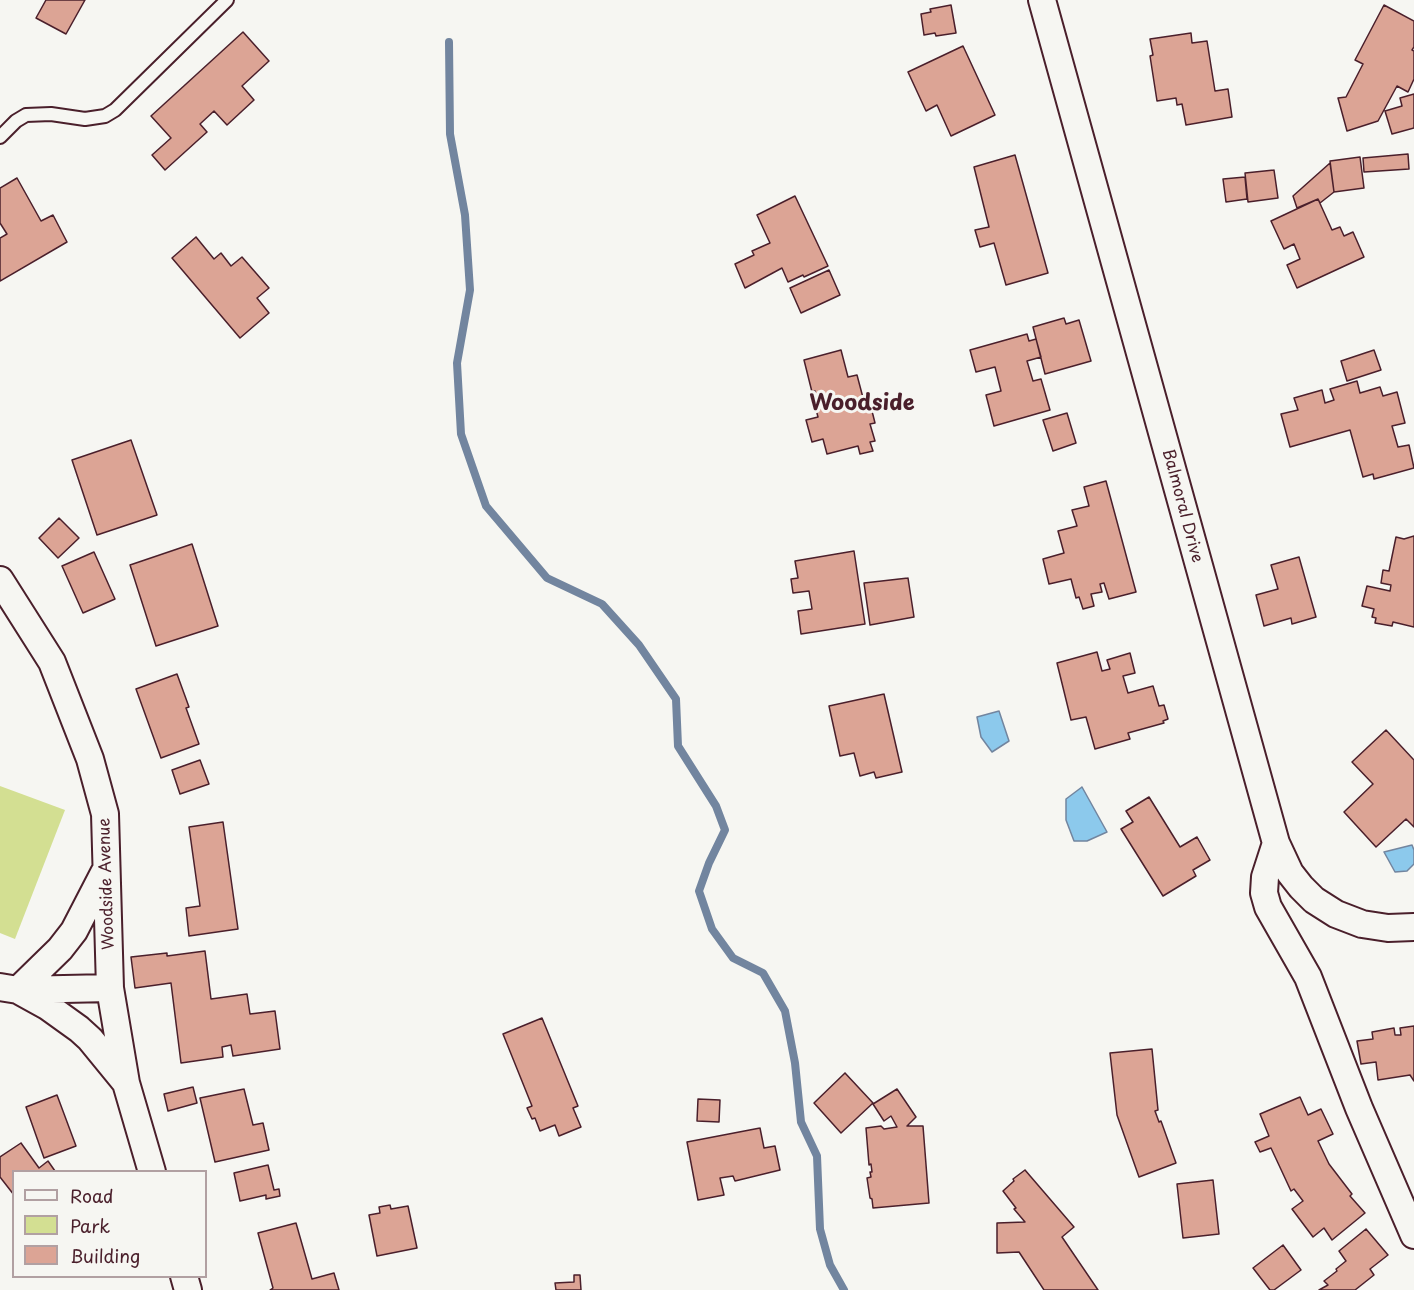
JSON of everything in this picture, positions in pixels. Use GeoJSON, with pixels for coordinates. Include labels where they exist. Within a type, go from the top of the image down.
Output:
{"type":"FeatureCollection","features":[{"type":"Feature","properties":{"kind":"street","name":"Balmoral Drive"},"geometry":{"type":"LineString","coordinates":[[1042,0],[1276,843],[1290,873],[1300,886],[1314,900],[1336,914],[1370,926],[1414,927]]}},
{"type":"Feature","properties":{"kind":"street","name":"Woodside Avenue"},"geometry":{"type":"LineString","coordinates":[[0,580],[52,662],[90,759],[105,814],[110,988],[126,1083],[151,1170]]}},
{"type":"Feature","properties":{"kind":"street"},"geometry":{"type":"LineString","coordinates":[[1276,843],[1264,877],[1264,893],[1268,907],[1308,977],[1359,1108],[1414,1235]]}},
{"type":"Feature","properties":{"kind":"street"},"geometry":{"type":"LineString","coordinates":[[9,988],[60,949],[74,931],[106,870]]}},
{"type":"Feature","properties":{"kind":"street"},"geometry":{"type":"LineString","coordinates":[[9,988],[110,988]]}},
{"type":"Feature","properties":{"kind":"street"},"geometry":{"type":"LineString","coordinates":[[9,988],[47,1006],[79,1029],[126,1083]]}},
{"type":"Feature","properties":{"kind":"lane"},"geometry":{"type":"LineString","coordinates":[[0,137],[15,121],[26,115],[37,113],[85,119],[105,116],[115,110],[227,0]]}},
{"type":"Feature","properties":{"kind":"green space"},"geometry":{"type":"Polygon","coordinates":[[[0,786],[65,810],[15,939],[0,933],[0,786]]]}},
{"type":"Feature","properties":{"kind":"water"},"geometry":{"type":"Polygon","coordinates":[[[999,711],[1009,741],[992,752],[981,737],[977,717],[999,711]]]}},
{"type":"Feature","properties":{"kind":"water"},"geometry":{"type":"Polygon","coordinates":[[[1082,787],[1107,832],[1087,841],[1074,841],[1066,820],[1066,799],[1082,787]]]}},
{"type":"Feature","properties":{"kind":"water"},"geometry":{"type":"Polygon","coordinates":[[[1412,845],[1414,864],[1407,871],[1395,872],[1384,852],[1412,845]]]}},
{"type":"Feature","properties":{"kind":"building"},"geometry":{"type":"Polygon","coordinates":[[[46,0],[85,0],[66,34],[36,18],[46,0]]]}},
{"type":"Feature","properties":{"kind":"building"},"geometry":{"type":"Polygon","coordinates":[[[951,5],[956,33],[924,35],[921,14],[931,12],[930,9],[951,5]]]}},
{"type":"Feature","properties":{"kind":"building"},"geometry":{"type":"Polygon","coordinates":[[[1384,5],[1414,21],[1412,50],[1414,51],[1414,79],[1408,92],[1397,86],[1378,121],[1347,131],[1338,98],[1346,97],[1363,64],[1355,60],[1384,5]]]}},
{"type":"Feature","properties":{"kind":"building"},"geometry":{"type":"Polygon","coordinates":[[[243,32],[269,61],[242,86],[254,100],[227,125],[214,111],[200,124],[207,132],[165,170],[152,155],[171,138],[151,116],[243,32]]]}},
{"type":"Feature","properties":{"kind":"building"},"geometry":{"type":"Polygon","coordinates":[[[1191,33],[1192,43],[1207,41],[1215,91],[1228,89],[1232,117],[1186,125],[1182,104],[1177,105],[1176,98],[1157,101],[1150,56],[1153,55],[1150,39],[1191,33]]]}},
{"type":"Feature","properties":{"kind":"building"},"geometry":{"type":"Polygon","coordinates":[[[963,46],[995,115],[951,136],[937,105],[926,111],[908,72],[963,46]]]}},
{"type":"Feature","properties":{"kind":"building"},"geometry":{"type":"Polygon","coordinates":[[[1414,94],[1414,128],[1392,134],[1385,111],[1402,106],[1400,98],[1414,94]]]}},
{"type":"Feature","properties":{"kind":"building"},"geometry":{"type":"Polygon","coordinates":[[[1408,154],[1409,169],[1364,172],[1363,158],[1408,154]]]}},
{"type":"Feature","properties":{"kind":"building"},"geometry":{"type":"Polygon","coordinates":[[[1015,155],[1048,273],[1006,285],[994,243],[980,247],[975,230],[989,227],[974,167],[1015,155]]]}},
{"type":"Feature","properties":{"kind":"building"},"geometry":{"type":"Polygon","coordinates":[[[1360,157],[1364,188],[1334,192],[1330,161],[1360,157]]]}},
{"type":"Feature","properties":{"kind":"building"},"geometry":{"type":"Polygon","coordinates":[[[1330,163],[1334,192],[1320,203],[1318,199],[1297,208],[1293,196],[1330,163]]]}},
{"type":"Feature","properties":{"kind":"building"},"geometry":{"type":"Polygon","coordinates":[[[1274,170],[1278,198],[1248,202],[1245,173],[1274,170]]]}},
{"type":"Feature","properties":{"kind":"building"},"geometry":{"type":"Polygon","coordinates":[[[1245,177],[1247,199],[1226,202],[1223,179],[1245,177]]]}},
{"type":"Feature","properties":{"kind":"building"},"geometry":{"type":"Polygon","coordinates":[[[17,178],[41,221],[53,215],[67,242],[0,281],[0,238],[7,234],[0,223],[0,188],[17,178]]]}},
{"type":"Feature","properties":{"kind":"building"},"geometry":{"type":"Polygon","coordinates":[[[795,196],[828,266],[788,282],[782,268],[745,288],[735,264],[754,255],[752,251],[770,243],[757,215],[795,196]]]}},
{"type":"Feature","properties":{"kind":"building"},"geometry":{"type":"Polygon","coordinates":[[[1318,199],[1332,230],[1340,227],[1344,236],[1353,232],[1364,257],[1297,288],[1287,265],[1300,259],[1294,244],[1284,249],[1271,221],[1318,199]]]}},
{"type":"Feature","properties":{"kind":"building"},"geometry":{"type":"Polygon","coordinates":[[[196,237],[214,259],[221,253],[231,266],[242,257],[269,288],[257,298],[269,313],[240,338],[172,258],[196,237]]]}},
{"type":"Feature","properties":{"kind":"building"},"geometry":{"type":"Polygon","coordinates":[[[829,270],[840,295],[801,313],[790,288],[829,270]]]}},
{"type":"Feature","properties":{"kind":"building"},"geometry":{"type":"Polygon","coordinates":[[[1064,318],[1066,324],[1079,320],[1091,361],[1045,374],[1033,327],[1064,318]]]}},
{"type":"Feature","properties":{"kind":"building"},"geometry":{"type":"Polygon","coordinates":[[[1027,334],[1029,341],[1036,339],[1041,357],[1027,361],[1033,381],[1041,379],[1050,410],[994,426],[986,395],[1001,391],[995,367],[976,372],[970,350],[1027,334]]]}},
{"type":"Feature","properties":{"kind":"building"},"geometry":{"type":"Polygon","coordinates":[[[841,350],[848,377],[857,375],[866,409],[871,407],[875,423],[870,424],[875,441],[870,442],[873,451],[860,454],[858,446],[827,454],[823,439],[812,442],[806,420],[818,417],[814,402],[817,401],[815,391],[812,392],[804,360],[841,350]]]}},
{"type":"Feature","properties":{"kind":"building"},"geometry":{"type":"Polygon","coordinates":[[[1374,350],[1381,370],[1347,381],[1341,361],[1374,350]]]}},
{"type":"Feature","properties":{"kind":"building"},"geometry":{"type":"Polygon","coordinates":[[[1357,381],[1360,393],[1380,387],[1383,396],[1397,392],[1405,423],[1392,426],[1398,447],[1409,445],[1414,468],[1374,479],[1373,474],[1363,477],[1350,430],[1290,447],[1281,414],[1298,410],[1294,398],[1322,390],[1325,403],[1334,400],[1330,389],[1357,381]]]}},
{"type":"Feature","properties":{"kind":"building"},"geometry":{"type":"Polygon","coordinates":[[[1067,413],[1076,443],[1053,451],[1043,420],[1067,413]]]}},
{"type":"Feature","properties":{"kind":"building"},"geometry":{"type":"Polygon","coordinates":[[[131,440],[157,515],[97,535],[72,460],[131,440]]]}},
{"type":"Feature","properties":{"kind":"building"},"geometry":{"type":"Polygon","coordinates":[[[1106,481],[1136,592],[1109,599],[1104,583],[1100,584],[1102,592],[1091,594],[1094,606],[1083,609],[1079,597],[1076,598],[1071,579],[1049,584],[1043,559],[1064,553],[1058,531],[1077,526],[1072,510],[1089,506],[1084,487],[1106,481]]]}},
{"type":"Feature","properties":{"kind":"building"},"geometry":{"type":"Polygon","coordinates":[[[59,518],[79,538],[58,558],[39,538],[59,518]]]}},
{"type":"Feature","properties":{"kind":"building"},"geometry":{"type":"Polygon","coordinates":[[[1414,536],[1414,627],[1393,622],[1392,626],[1375,623],[1376,618],[1372,617],[1374,609],[1362,606],[1367,586],[1390,591],[1391,585],[1381,583],[1383,570],[1389,571],[1396,537],[1404,539],[1414,536]]]}},
{"type":"Feature","properties":{"kind":"building"},"geometry":{"type":"Polygon","coordinates":[[[192,544],[218,626],[156,646],[130,565],[192,544]]]}},
{"type":"Feature","properties":{"kind":"building"},"geometry":{"type":"Polygon","coordinates":[[[854,551],[865,624],[801,634],[798,611],[812,609],[809,591],[793,593],[791,579],[798,578],[795,561],[854,551]]]}},
{"type":"Feature","properties":{"kind":"building"},"geometry":{"type":"Polygon","coordinates":[[[94,552],[115,599],[83,613],[62,566],[94,552]]]}},
{"type":"Feature","properties":{"kind":"building"},"geometry":{"type":"Polygon","coordinates":[[[1299,557],[1316,617],[1292,624],[1291,618],[1264,626],[1256,595],[1278,589],[1271,565],[1299,557]]]}},
{"type":"Feature","properties":{"kind":"building"},"geometry":{"type":"Polygon","coordinates":[[[908,578],[914,617],[870,625],[864,583],[908,578]]]}},
{"type":"Feature","properties":{"kind":"building"},"geometry":{"type":"Polygon","coordinates":[[[1097,652],[1102,671],[1110,669],[1107,660],[1130,653],[1135,673],[1123,676],[1128,693],[1153,686],[1159,706],[1164,705],[1168,719],[1163,721],[1164,723],[1128,733],[1130,739],[1095,749],[1086,717],[1071,720],[1057,663],[1097,652]]]}},
{"type":"Feature","properties":{"kind":"building"},"geometry":{"type":"Polygon","coordinates":[[[177,674],[199,744],[161,758],[136,689],[177,674]]]}},
{"type":"Feature","properties":{"kind":"building"},"geometry":{"type":"Polygon","coordinates":[[[884,694],[902,772],[876,778],[874,772],[860,776],[854,753],[840,756],[829,706],[884,694]]]}},
{"type":"Feature","properties":{"kind":"building"},"geometry":{"type":"Polygon","coordinates":[[[1386,730],[1414,760],[1414,827],[1406,819],[1376,847],[1344,812],[1373,784],[1352,762],[1386,730]]]}},
{"type":"Feature","properties":{"kind":"building"},"geometry":{"type":"Polygon","coordinates":[[[200,760],[209,784],[180,794],[172,770],[200,760]]]}},
{"type":"Feature","properties":{"kind":"building"},"geometry":{"type":"Polygon","coordinates":[[[1149,797],[1180,847],[1197,837],[1210,860],[1193,870],[1196,876],[1163,896],[1121,829],[1133,822],[1126,811],[1149,797]]]}},
{"type":"Feature","properties":{"kind":"building"},"geometry":{"type":"Polygon","coordinates":[[[223,822],[238,929],[189,936],[186,908],[200,906],[189,827],[223,822]]]}},
{"type":"Feature","properties":{"kind":"building"},"geometry":{"type":"Polygon","coordinates":[[[205,951],[211,999],[247,994],[250,1014],[275,1011],[280,1049],[233,1056],[231,1045],[222,1047],[223,1057],[181,1063],[171,983],[135,988],[131,957],[167,953],[167,956],[205,951]]]}},
{"type":"Feature","properties":{"kind":"building"},"geometry":{"type":"Polygon","coordinates":[[[542,1018],[578,1106],[573,1108],[581,1127],[559,1136],[555,1125],[540,1131],[535,1118],[532,1119],[527,1108],[532,1106],[503,1034],[542,1018]]]}},
{"type":"Feature","properties":{"kind":"building"},"geometry":{"type":"Polygon","coordinates":[[[1414,1026],[1414,1081],[1410,1075],[1378,1080],[1376,1062],[1361,1064],[1357,1041],[1373,1039],[1372,1032],[1394,1028],[1395,1035],[1401,1035],[1400,1028],[1414,1026]]]}},
{"type":"Feature","properties":{"kind":"building"},"geometry":{"type":"Polygon","coordinates":[[[1152,1049],[1158,1110],[1155,1111],[1159,1122],[1161,1121],[1176,1163],[1139,1177],[1117,1115],[1110,1053],[1152,1049]]]}},
{"type":"Feature","properties":{"kind":"building"},"geometry":{"type":"Polygon","coordinates":[[[845,1073],[873,1103],[841,1133],[814,1103],[845,1073]]]}},
{"type":"Feature","properties":{"kind":"building"},"geometry":{"type":"Polygon","coordinates":[[[193,1087],[197,1103],[168,1111],[164,1094],[193,1087]]]}},
{"type":"Feature","properties":{"kind":"building"},"geometry":{"type":"Polygon","coordinates":[[[244,1089],[253,1125],[263,1123],[269,1150],[215,1162],[200,1098],[244,1089]]]}},
{"type":"Feature","properties":{"kind":"building"},"geometry":{"type":"Polygon","coordinates":[[[897,1089],[916,1117],[907,1126],[923,1126],[929,1203],[873,1208],[867,1178],[871,1177],[870,1172],[872,1172],[871,1164],[869,1165],[866,1128],[897,1127],[891,1116],[884,1121],[873,1104],[897,1089]]]}},
{"type":"Feature","properties":{"kind":"building"},"geometry":{"type":"Polygon","coordinates":[[[57,1095],[76,1146],[44,1158],[26,1107],[57,1095]]]}},
{"type":"Feature","properties":{"kind":"building"},"geometry":{"type":"Polygon","coordinates":[[[1300,1097],[1308,1115],[1321,1109],[1333,1134],[1318,1141],[1329,1164],[1352,1194],[1350,1196],[1365,1213],[1332,1240],[1324,1228],[1313,1237],[1292,1209],[1303,1201],[1294,1189],[1291,1191],[1271,1148],[1260,1152],[1255,1142],[1269,1136],[1260,1114],[1300,1097]]]}},
{"type":"Feature","properties":{"kind":"building"},"geometry":{"type":"Polygon","coordinates":[[[698,1099],[720,1100],[719,1122],[697,1121],[698,1099]]]}},
{"type":"Feature","properties":{"kind":"building"},"geometry":{"type":"Polygon","coordinates":[[[760,1128],[764,1148],[775,1146],[780,1170],[735,1181],[733,1176],[720,1178],[724,1195],[698,1200],[687,1142],[760,1128]]]}},
{"type":"Feature","properties":{"kind":"building"},"geometry":{"type":"Polygon","coordinates":[[[21,1143],[39,1168],[48,1161],[54,1170],[12,1170],[12,1192],[0,1177],[0,1157],[21,1143]]]}},
{"type":"Feature","properties":{"kind":"building"},"geometry":{"type":"Polygon","coordinates":[[[268,1165],[274,1190],[279,1189],[280,1196],[266,1199],[266,1195],[240,1201],[234,1173],[268,1165]]]}},
{"type":"Feature","properties":{"kind":"building"},"geometry":{"type":"Polygon","coordinates":[[[1025,1170],[1074,1227],[1062,1237],[1098,1290],[1044,1290],[1019,1252],[997,1253],[997,1223],[1025,1222],[1003,1191],[1025,1170]]]}},
{"type":"Feature","properties":{"kind":"building"},"geometry":{"type":"Polygon","coordinates":[[[1213,1180],[1219,1234],[1183,1238],[1177,1184],[1213,1180]]]}},
{"type":"Feature","properties":{"kind":"building"},"geometry":{"type":"Polygon","coordinates":[[[390,1205],[391,1209],[408,1206],[417,1248],[377,1256],[369,1215],[380,1213],[379,1207],[390,1205]]]}},
{"type":"Feature","properties":{"kind":"building"},"geometry":{"type":"Polygon","coordinates":[[[296,1223],[312,1279],[334,1273],[339,1290],[270,1290],[273,1288],[258,1233],[296,1223]]]}},
{"type":"Feature","properties":{"kind":"building"},"geometry":{"type":"Polygon","coordinates":[[[1366,1229],[1388,1255],[1370,1269],[1374,1275],[1355,1290],[1319,1290],[1328,1285],[1324,1281],[1346,1261],[1339,1251],[1366,1229]]]}},
{"type":"Feature","properties":{"kind":"building"},"geometry":{"type":"Polygon","coordinates":[[[1283,1245],[1301,1270],[1274,1290],[1270,1290],[1253,1268],[1283,1245]]]}},
{"type":"Feature","properties":{"kind":"building"},"geometry":{"type":"Polygon","coordinates":[[[574,1275],[580,1275],[581,1290],[556,1290],[555,1283],[574,1282],[574,1275]]]}},
{"type":"Feature","properties":{"kind":"waterway"},"geometry":{"type":"LineString","coordinates":[[449,42],[450,134],[465,215],[470,290],[457,363],[461,434],[486,506],[547,578],[602,604],[639,645],[676,699],[678,746],[716,806],[725,830],[699,891],[712,929],[733,958],[763,973],[785,1011],[795,1063],[801,1122],[817,1156],[820,1229],[830,1265],[844,1290]]}},
{"type":"Feature","properties":{"kind":"district","name":"Woodside"},"geometry":{"type":"Point","coordinates":[862,404]}}]}
